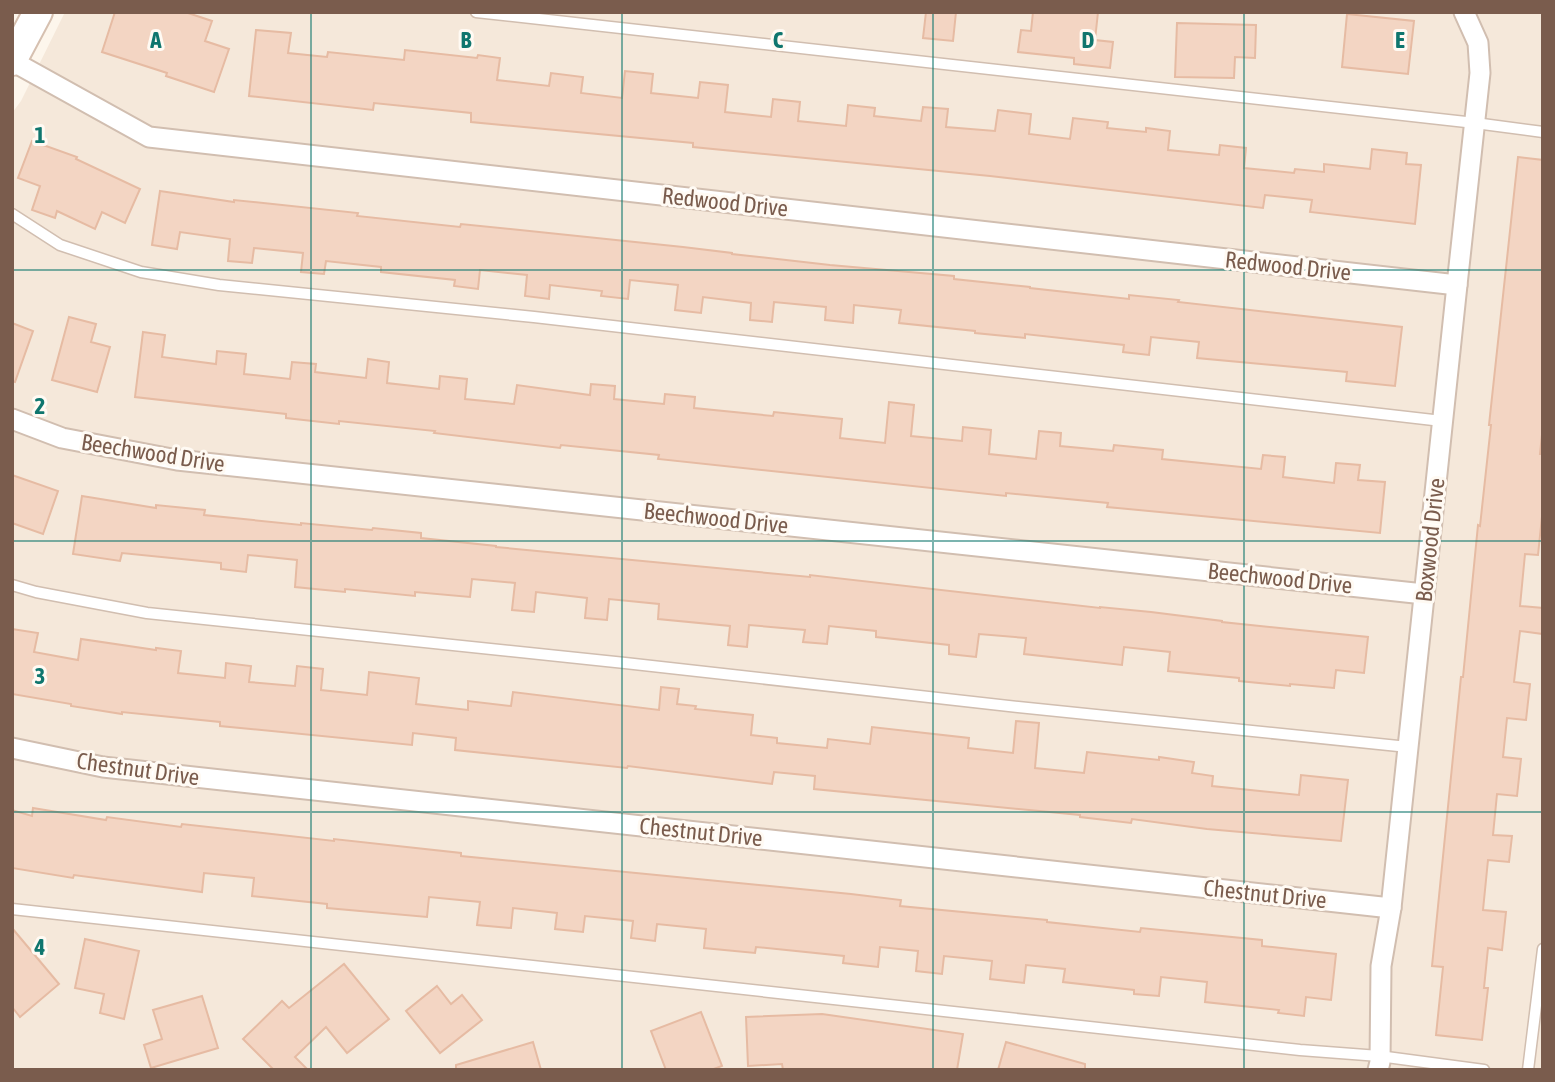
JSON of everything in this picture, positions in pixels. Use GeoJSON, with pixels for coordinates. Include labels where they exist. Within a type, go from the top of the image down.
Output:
{"type":"FeatureCollection","features":[{"type":"Feature","properties":{"kind":"main road"},"geometry":{"type":"LineString","coordinates":[[12,61],[38,12]]}},
{"type":"Feature","properties":{"kind":"street","name":"Boxwood Drive"},"geometry":{"type":"LineString","coordinates":[[1378,1063],[1381,966],[1391,908],[1480,73],[1478,43],[1464,12]]}},
{"type":"Feature","properties":{"kind":"street","name":"Redwood Drive"},"geometry":{"type":"LineString","coordinates":[[12,61],[149,137],[1457,285]]}},
{"type":"Feature","properties":{"kind":"street","name":"Beechwood Drive"},"geometry":{"type":"LineString","coordinates":[[12,419],[62,438],[177,460],[1424,594]]}},
{"type":"Feature","properties":{"kind":"street","name":"Chestnut Drive"},"geometry":{"type":"LineString","coordinates":[[12,748],[103,766],[1391,908]]}},
{"type":"Feature","properties":{"kind":"lane"},"geometry":{"type":"LineString","coordinates":[[476,12],[1543,132]]}},
{"type":"Feature","properties":{"kind":"lane"},"geometry":{"type":"LineString","coordinates":[[12,214],[60,245],[141,272],[219,285],[534,317],[1442,421]]}},
{"type":"Feature","properties":{"kind":"lane"},"geometry":{"type":"LineString","coordinates":[[12,585],[147,613],[1408,747]]}},
{"type":"Feature","properties":{"kind":"lane"},"geometry":{"type":"LineString","coordinates":[[12,909],[1286,1049],[1378,1063],[1484,1070]]}},
{"type":"Feature","properties":{"kind":"lane"},"geometry":{"type":"LineString","coordinates":[[1528,1070],[1543,949]]}},
{"type":"Feature","properties":{"kind":"shaded area"},"geometry":{"type":"Polygon","coordinates":[[[65,12],[1543,12],[1543,1070],[12,1070],[12,113],[21,101],[65,12]]]}},
{"type":"Feature","properties":{"kind":"building"},"geometry":{"type":"Polygon","coordinates":[[[115,12],[185,12],[212,21],[205,41],[229,49],[214,92],[102,52],[115,12]]]}},
{"type":"Feature","properties":{"kind":"building"},"geometry":{"type":"Polygon","coordinates":[[[926,12],[956,12],[953,41],[923,38],[926,12]]]}},
{"type":"Feature","properties":{"kind":"building"},"geometry":{"type":"Polygon","coordinates":[[[1033,12],[1098,12],[1095,40],[1113,42],[1110,68],[1074,64],[1074,58],[1018,52],[1021,30],[1031,31],[1033,12]]]}},
{"type":"Feature","properties":{"kind":"building"},"geometry":{"type":"Polygon","coordinates":[[[1347,14],[1414,21],[1408,74],[1342,67],[1347,14]]]}},
{"type":"Feature","properties":{"kind":"building"},"geometry":{"type":"Polygon","coordinates":[[[1177,23],[1256,25],[1255,58],[1235,57],[1234,78],[1175,77],[1177,23]]]}},
{"type":"Feature","properties":{"kind":"building"},"geometry":{"type":"Polygon","coordinates":[[[256,30],[291,33],[288,53],[327,57],[328,52],[404,60],[405,50],[500,58],[497,80],[549,86],[551,73],[583,77],[581,93],[622,98],[625,71],[653,74],[651,93],[698,98],[700,82],[728,85],[725,112],[771,117],[773,99],[800,102],[798,121],[846,126],[848,105],[875,108],[874,116],[921,121],[923,107],[948,109],[946,127],[995,131],[998,110],[1031,114],[1029,134],[1070,139],[1073,118],[1108,122],[1107,128],[1146,132],[1146,128],[1170,131],[1168,150],[1219,155],[1220,145],[1246,148],[1244,168],[1294,173],[1295,169],[1324,172],[1324,164],[1370,169],[1372,149],[1407,153],[1406,164],[1421,165],[1415,224],[1310,212],[1312,200],[1265,195],[1263,208],[990,176],[693,147],[693,143],[471,122],[471,113],[374,103],[373,110],[249,96],[256,30]]]}},
{"type":"Feature","properties":{"kind":"building"},"geometry":{"type":"Polygon","coordinates":[[[32,141],[77,157],[76,159],[140,189],[125,223],[102,212],[95,229],[57,211],[55,218],[32,210],[40,186],[18,178],[32,141]]]}},
{"type":"Feature","properties":{"kind":"building"},"geometry":{"type":"Polygon","coordinates":[[[1518,157],[1543,160],[1543,425],[1540,454],[1543,454],[1543,507],[1538,555],[1525,554],[1520,606],[1543,608],[1543,634],[1520,631],[1514,682],[1530,684],[1526,720],[1507,718],[1503,757],[1521,759],[1517,796],[1497,794],[1493,835],[1512,836],[1509,862],[1488,860],[1483,910],[1506,912],[1502,950],[1488,948],[1484,988],[1488,988],[1482,1040],[1436,1035],[1443,967],[1432,966],[1518,157]]]}},
{"type":"Feature","properties":{"kind":"building"},"geometry":{"type":"Polygon","coordinates":[[[160,191],[234,202],[358,213],[357,216],[683,247],[830,265],[954,276],[954,279],[1030,288],[1129,299],[1129,295],[1179,300],[1178,302],[1402,327],[1395,386],[1346,381],[1347,372],[1197,358],[1199,342],[1151,337],[1149,355],[1123,352],[1124,345],[1025,334],[1025,338],[899,323],[901,310],[854,305],[853,323],[825,320],[826,307],[774,302],[772,322],[750,320],[751,303],[703,297],[701,313],[675,310],[678,285],[630,280],[628,299],[601,296],[602,291],[550,285],[549,299],[525,296],[527,275],[480,270],[478,289],[454,286],[455,280],[381,272],[381,267],[326,261],[324,274],[301,272],[303,253],[254,248],[252,263],[228,261],[230,239],[180,232],[177,249],[152,245],[160,191]]]}},
{"type":"Feature","properties":{"kind":"building"},"geometry":{"type":"Polygon","coordinates":[[[69,317],[96,324],[91,342],[110,347],[97,392],[52,380],[69,317]]]}},
{"type":"Feature","properties":{"kind":"building"},"geometry":{"type":"Polygon","coordinates":[[[12,323],[33,331],[15,382],[12,381],[12,323]]]}},
{"type":"Feature","properties":{"kind":"building"},"geometry":{"type":"Polygon","coordinates":[[[143,332],[165,335],[162,357],[216,364],[217,351],[246,354],[244,374],[290,379],[292,362],[316,364],[315,372],[366,378],[368,359],[389,362],[387,383],[439,389],[440,376],[467,379],[465,399],[514,404],[517,385],[590,395],[591,384],[615,386],[614,399],[664,404],[665,394],[695,397],[694,408],[773,416],[774,412],[842,419],[840,438],[885,443],[889,402],[914,405],[911,436],[962,441],[963,427],[991,430],[989,454],[1036,459],[1039,431],[1061,433],[1060,446],[1113,451],[1114,445],[1163,450],[1162,459],[1261,469],[1263,455],[1285,457],[1283,477],[1334,483],[1336,463],[1360,465],[1358,480],[1385,482],[1380,533],[1107,507],[1108,503],[1006,493],[1006,496],[658,459],[659,455],[561,445],[560,448],[339,421],[339,424],[286,418],[286,414],[135,397],[143,332]]]}},
{"type":"Feature","properties":{"kind":"building"},"geometry":{"type":"Polygon","coordinates":[[[12,475],[58,491],[43,534],[12,523],[12,475]]]}},
{"type":"Feature","properties":{"kind":"building"},"geometry":{"type":"Polygon","coordinates":[[[82,496],[156,508],[156,505],[205,510],[204,515],[421,533],[421,538],[496,547],[810,575],[1368,637],[1364,673],[1336,670],[1334,688],[1290,686],[1168,671],[1170,652],[1124,647],[1122,665],[1024,654],[1026,638],[979,634],[976,657],[949,654],[949,645],[876,637],[876,631],[829,626],[827,644],[803,642],[805,630],[749,625],[747,647],[728,645],[730,626],[658,619],[659,604],[609,599],[607,620],[585,618],[587,598],[536,592],[534,612],[512,610],[515,583],[472,579],[470,597],[415,592],[415,596],[345,589],[345,592],[295,587],[297,560],[248,555],[246,572],[221,569],[221,563],[122,553],[120,561],[73,554],[82,496]]]}},
{"type":"Feature","properties":{"kind":"building"},"geometry":{"type":"Polygon","coordinates":[[[12,629],[38,633],[34,652],[78,660],[81,639],[181,651],[178,673],[225,678],[226,663],[251,666],[249,682],[295,686],[297,666],[323,669],[321,690],[367,695],[369,672],[419,678],[416,704],[468,710],[468,701],[511,706],[513,692],[659,710],[661,687],[679,689],[677,704],[696,706],[695,709],[753,715],[751,735],[777,738],[777,743],[827,748],[828,739],[870,744],[872,727],[969,738],[968,748],[1013,753],[1016,721],[1039,723],[1035,768],[1084,773],[1087,752],[1194,762],[1192,773],[1213,776],[1212,786],[1299,795],[1301,775],[1348,780],[1341,841],[1132,819],[1131,823],[1080,815],[814,789],[815,776],[774,772],[772,784],[628,766],[455,750],[456,738],[413,733],[412,745],[220,726],[220,722],[122,714],[71,706],[12,694],[12,629]]]}},
{"type":"Feature","properties":{"kind":"building"},"geometry":{"type":"Polygon","coordinates":[[[33,808],[106,820],[107,817],[181,827],[182,824],[334,839],[461,853],[461,856],[851,894],[901,900],[900,906],[1140,932],[1141,928],[1262,940],[1262,946],[1336,954],[1331,1000],[1306,997],[1304,1016],[1278,1013],[1279,1010],[1205,1002],[1207,982],[1161,977],[1159,996],[1134,994],[1134,990],[1063,982],[1065,969],[1026,965],[1024,983],[990,979],[992,961],[944,956],[942,974],[916,971],[918,951],[880,947],[878,967],[843,963],[844,956],[756,947],[755,953],[704,948],[706,929],[657,924],[655,941],[631,938],[633,921],[585,916],[583,932],[555,929],[557,913],[513,908],[511,928],[477,925],[480,902],[429,897],[427,917],[327,908],[327,904],[252,896],[254,878],[204,873],[202,892],[74,875],[73,878],[12,868],[12,810],[32,816],[33,808]]]}},
{"type":"Feature","properties":{"kind":"building"},"geometry":{"type":"Polygon","coordinates":[[[12,928],[59,984],[20,1017],[12,1007],[12,928]]]}},
{"type":"Feature","properties":{"kind":"building"},"geometry":{"type":"Polygon","coordinates":[[[85,939],[139,951],[124,1019],[100,1013],[104,994],[75,988],[85,939]]]}},
{"type":"Feature","properties":{"kind":"building"},"geometry":{"type":"Polygon","coordinates":[[[344,964],[389,1019],[347,1053],[326,1027],[295,1057],[308,1070],[274,1070],[243,1039],[282,1001],[289,1008],[344,964]]]}},
{"type":"Feature","properties":{"kind":"building"},"geometry":{"type":"Polygon","coordinates":[[[437,986],[451,1004],[462,995],[482,1020],[440,1053],[406,1011],[437,986]]]}},
{"type":"Feature","properties":{"kind":"building"},"geometry":{"type":"Polygon","coordinates":[[[202,996],[218,1048],[151,1068],[144,1045],[162,1039],[153,1010],[202,996]]]}},
{"type":"Feature","properties":{"kind":"building"},"geometry":{"type":"Polygon","coordinates":[[[701,1012],[722,1066],[711,1070],[666,1070],[651,1031],[701,1012]]]}},
{"type":"Feature","properties":{"kind":"building"},"geometry":{"type":"Polygon","coordinates":[[[822,1014],[963,1034],[957,1070],[783,1070],[782,1064],[748,1066],[746,1017],[822,1014]]]}},
{"type":"Feature","properties":{"kind":"building"},"geometry":{"type":"Polygon","coordinates":[[[533,1042],[541,1070],[456,1070],[456,1065],[533,1042]]]}},
{"type":"Feature","properties":{"kind":"building"},"geometry":{"type":"Polygon","coordinates":[[[1006,1042],[1085,1064],[1085,1070],[998,1070],[1006,1042]]]}}]}
